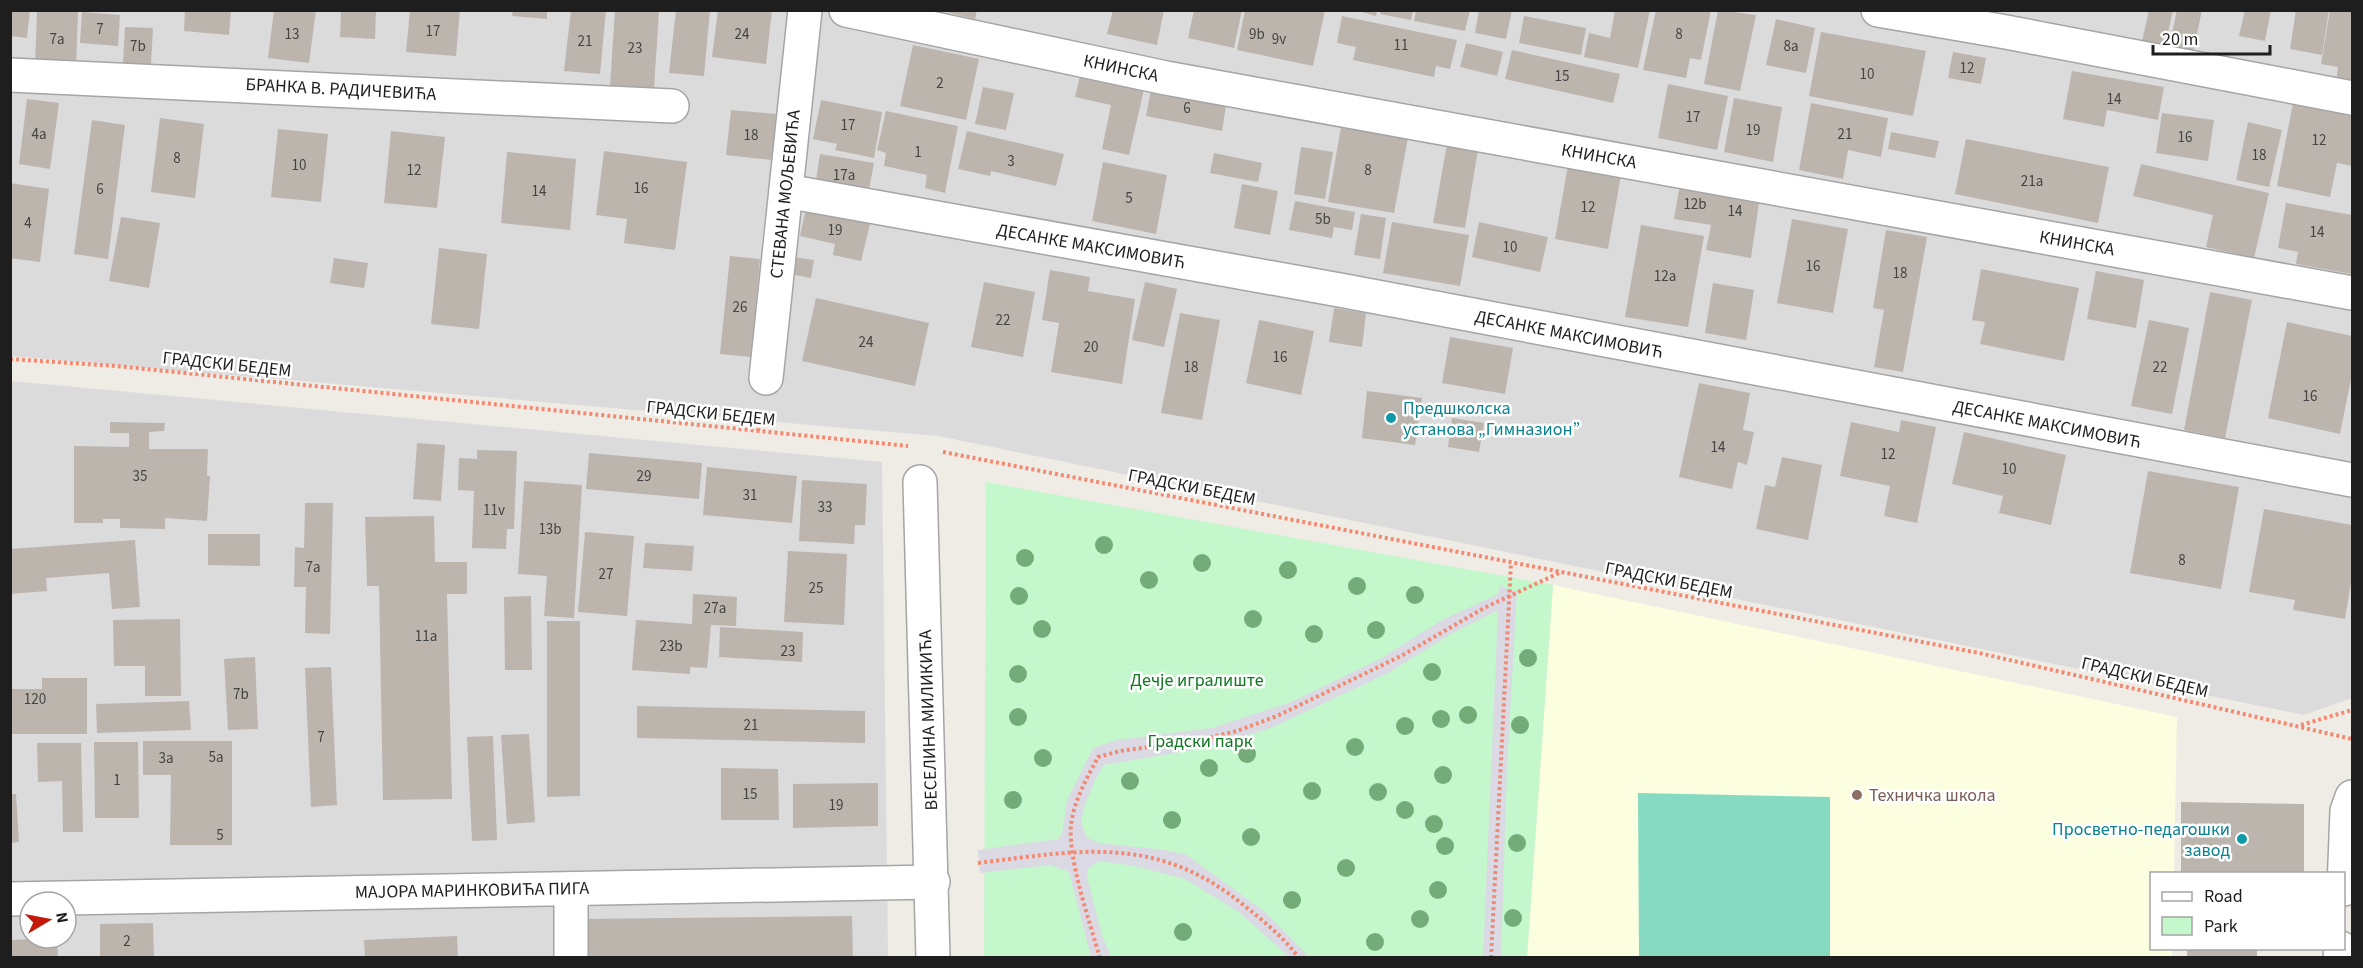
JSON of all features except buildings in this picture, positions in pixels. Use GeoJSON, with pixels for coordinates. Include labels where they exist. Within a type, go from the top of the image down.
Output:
{"type":"FeatureCollection","features":[{"type":"Feature","properties":{"kind":"street","name":"СТЕВАНА МОЉЕВИЋА"},"geometry":{"type":"LineString","coordinates":[[766,378],[805,10]]}},
{"type":"Feature","properties":{"kind":"street","name":"КНИНСКА"},"geometry":{"type":"LineString","coordinates":[[846,10],[1166,78],[2352,293]]}},
{"type":"Feature","properties":{"kind":"street"},"geometry":{"type":"LineString","coordinates":[[1878,10],[2352,98]]}},
{"type":"Feature","properties":{"kind":"street","name":"БРАНКА В. РАДИЧЕВИЋА"},"geometry":{"type":"LineString","coordinates":[[10,75],[672,106]]}},
{"type":"Feature","properties":{"kind":"street","name":"ДЕСАНКЕ МАКСИМОВИЋ"},"geometry":{"type":"LineString","coordinates":[[786,191],[1345,291],[2352,480]]}},
{"type":"Feature","properties":{"kind":"street","name":"ВЕСЕЛИНА МИЛИКИЋА"},"geometry":{"type":"LineString","coordinates":[[921,482],[933,882],[933,957]]}},
{"type":"Feature","properties":{"kind":"street"},"geometry":{"type":"LineString","coordinates":[[2344,872],[2347,811],[2352,797]]}},
{"type":"Feature","properties":{"kind":"street","name":"МАЈОРА МАРИНКОВИЋА ПИГА"},"geometry":{"type":"LineString","coordinates":[[10,899],[933,882]]}},
{"type":"Feature","properties":{"kind":"street"},"geometry":{"type":"LineString","coordinates":[[571,889],[571,957]]}},
{"type":"Feature","properties":{"kind":"path","name":"ГРАДСКИ БЕДЕМ"},"geometry":{"type":"LineString","coordinates":[[10,359],[116,366],[912,447]]}},
{"type":"Feature","properties":{"kind":"path","name":"ГРАДСКИ БЕДЕМ"},"geometry":{"type":"LineString","coordinates":[[935,450],[1979,653],[2352,739]]}},
{"type":"Feature","properties":{"kind":"path"},"geometry":{"type":"LineString","coordinates":[[1491,957],[1511,563]]}},
{"type":"Feature","properties":{"kind":"path"},"geometry":{"type":"LineString","coordinates":[[1100,957],[1072,851],[1071,826],[1077,800],[1098,757],[1120,751],[1198,741],[1237,731],[1277,716],[1401,656],[1509,596],[1560,573]]}},
{"type":"Feature","properties":{"kind":"path"},"geometry":{"type":"LineString","coordinates":[[2300,726],[2352,710]]}},
{"type":"Feature","properties":{"kind":"path"},"geometry":{"type":"LineString","coordinates":[[978,863],[1072,851],[1138,854],[1187,867],[1222,888],[1264,922],[1299,957]]}},
{"type":"Feature","properties":{"kind":"shaded area"},"geometry":{"type":"Polygon","coordinates":[[[10,11],[2352,11],[2352,698],[2304,715],[938,436],[11,356],[10,11]]]}},
{"type":"Feature","properties":{"kind":"shaded area"},"geometry":{"type":"Polygon","coordinates":[[[10,381],[882,462],[888,957],[11,957],[10,381]]]}},
{"type":"Feature","properties":{"kind":"shaded area","name":"Техничка школа"},"geometry":{"type":"Polygon","coordinates":[[[1553,585],[2177,717],[2174,872],[2150,872],[2150,950],[2172,950],[2172,957],[1527,958],[1553,585]]]}},
{"type":"Feature","properties":{"kind":"shaded area"},"geometry":{"type":"Polygon","coordinates":[[[1500,586],[1517,592],[1507,768],[1501,957],[1483,957],[1498,610],[1451,634],[1388,673],[1271,728],[1204,748],[1104,765],[1095,780],[1081,821],[1086,837],[1099,843],[1165,850],[1187,855],[1265,912],[1309,957],[1289,957],[1239,912],[1185,879],[1135,866],[1099,861],[1088,869],[1087,877],[1102,935],[1111,957],[1091,957],[1069,872],[1050,865],[980,873],[978,850],[1058,839],[1062,833],[1067,800],[1093,748],[1117,740],[1212,728],[1291,702],[1380,659],[1442,620],[1498,594],[1500,586]]]}},
{"type":"Feature","properties":{"kind":"green space","name":"Градски парк"},"geometry":{"type":"Polygon","coordinates":[[[986,482],[1553,585],[1527,957],[984,958],[986,482]]]}},
{"type":"Feature","properties":{"kind":"green space"},"geometry":{"type":"Polygon","coordinates":[[[1638,793],[1830,797],[1830,957],[1639,957],[1638,793]]]}},
{"type":"Feature","properties":{"kind":"place","name":"Предшколска установа „Гимназион”"},"geometry":{"type":"Point","coordinates":[1391,418]}},
{"type":"Feature","properties":{"kind":"place","name":"Техничка школа"},"geometry":{"type":"Point","coordinates":[1857,795]}},
{"type":"Feature","properties":{"kind":"place","name":"Просветно-педагошки завод"},"geometry":{"type":"Point","coordinates":[2242,839]}},
{"type":"Feature","properties":{"kind":"park label","name":"Дечје игралиште"},"geometry":{"type":"Point","coordinates":[1197,680]}}]}
